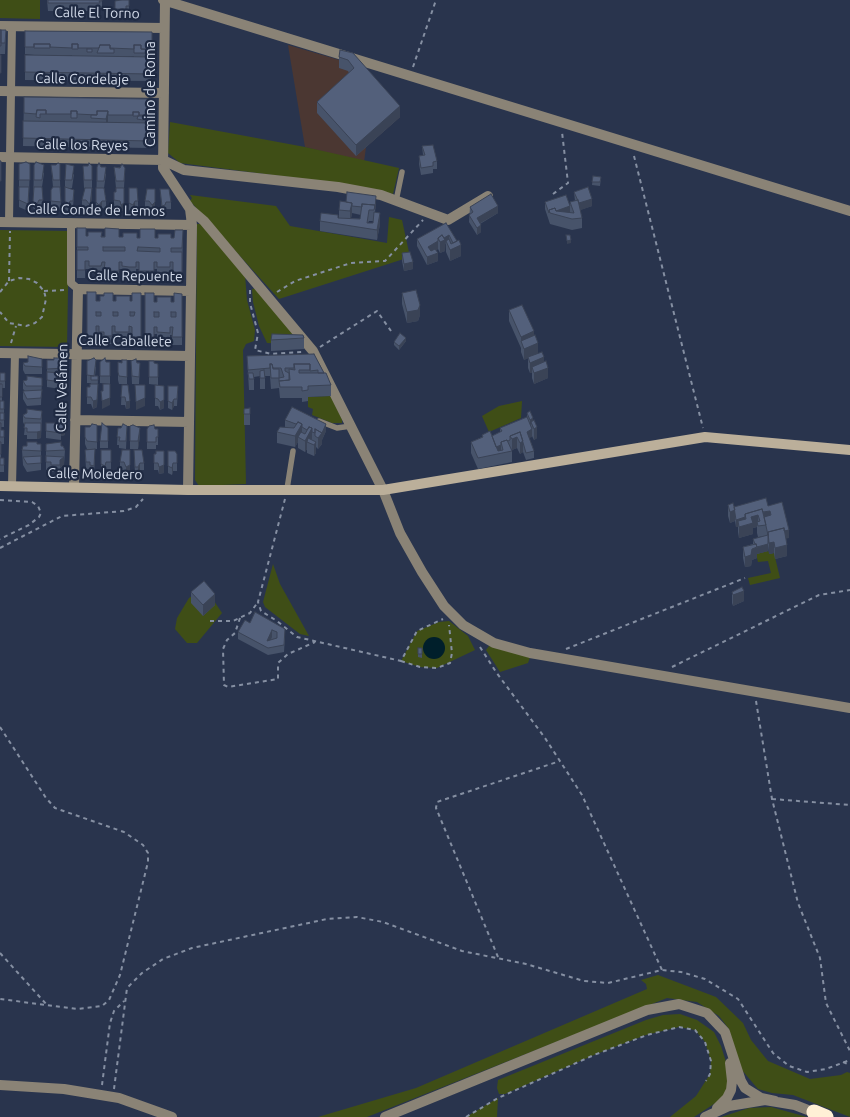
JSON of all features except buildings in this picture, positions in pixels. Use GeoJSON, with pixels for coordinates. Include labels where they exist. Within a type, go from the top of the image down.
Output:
{"type":"FeatureCollection","features":[{"type":"Feature","properties":{"kind":"main road","name":"Calle Moledero"},"geometry":{"type":"LineString","coordinates":[[0,486],[188,490],[383,490],[705,437],[850,450]]}},
{"type":"Feature","properties":{"kind":"street"},"geometry":{"type":"LineString","coordinates":[[164,0],[850,211]]}},
{"type":"Feature","properties":{"kind":"street","name":"Camino de Roma"},"geometry":{"type":"LineString","coordinates":[[163,160],[164,0]]}},
{"type":"Feature","properties":{"kind":"street","name":"Calle El Torno"},"geometry":{"type":"LineString","coordinates":[[0,26],[164,28]]}},
{"type":"Feature","properties":{"kind":"street"},"geometry":{"type":"LineString","coordinates":[[6,224],[5,157],[12,92],[12,26]]}},
{"type":"Feature","properties":{"kind":"street","name":"Calle Cordelaje"},"geometry":{"type":"LineString","coordinates":[[0,92],[164,94]]}},
{"type":"Feature","properties":{"kind":"street","name":"Calle los Reyes"},"geometry":{"type":"LineString","coordinates":[[5,157],[163,160]]}},
{"type":"Feature","properties":{"kind":"street"},"geometry":{"type":"LineString","coordinates":[[488,196],[448,220],[396,201],[338,187],[184,170],[163,160],[163,168],[190,209],[204,220],[313,351],[383,490],[400,533],[444,606],[463,625],[494,642],[530,653],[850,708]]}},
{"type":"Feature","properties":{"kind":"street"},"geometry":{"type":"LineString","coordinates":[[188,490],[192,225],[190,209]]}},
{"type":"Feature","properties":{"kind":"street"},"geometry":{"type":"LineString","coordinates":[[72,223],[70,283],[74,289]]}},
{"type":"Feature","properties":{"kind":"street","name":"Calle Conde de Lemos"},"geometry":{"type":"LineString","coordinates":[[6,224],[192,225]]}},
{"type":"Feature","properties":{"kind":"street","name":"Calle Repuente"},"geometry":{"type":"LineString","coordinates":[[74,289],[191,291]]}},
{"type":"Feature","properties":{"kind":"street","name":"Calle Velámen"},"geometry":{"type":"LineString","coordinates":[[74,289],[76,354],[74,487]]}},
{"type":"Feature","properties":{"kind":"street"},"geometry":{"type":"LineString","coordinates":[[12,486],[13,350]]}},
{"type":"Feature","properties":{"kind":"street","name":"Calle Caballete"},"geometry":{"type":"LineString","coordinates":[[0,353],[13,350],[76,354],[190,356]]}},
{"type":"Feature","properties":{"kind":"street"},"geometry":{"type":"LineString","coordinates":[[75,420],[189,422]]}},
{"type":"Feature","properties":{"kind":"street"},"geometry":{"type":"LineString","coordinates":[[385,1117],[647,1010],[679,1004],[706,1013],[725,1032],[741,1081],[746,1088],[761,1098],[795,1105],[821,1115]]}},
{"type":"Feature","properties":{"kind":"street"},"geometry":{"type":"LineString","coordinates":[[706,1116],[721,1105],[731,1090],[732,1081],[728,1040]]}},
{"type":"Feature","properties":{"kind":"street"},"geometry":{"type":"LineString","coordinates":[[0,1085],[64,1089],[100,1095],[172,1117]]}},
{"type":"Feature","properties":{"kind":"street"},"geometry":{"type":"LineString","coordinates":[[706,1116],[743,1102],[775,1101]]}},
{"type":"Feature","properties":{"kind":"lane"},"geometry":{"type":"LineString","coordinates":[[396,201],[402,172]]}},
{"type":"Feature","properties":{"kind":"lane"},"geometry":{"type":"LineString","coordinates":[[309,418],[337,428],[351,426]]}},
{"type":"Feature","properties":{"kind":"lane"},"geometry":{"type":"LineString","coordinates":[[287,489],[293,451]]}},
{"type":"Feature","properties":{"kind":"path"},"geometry":{"type":"LineString","coordinates":[[410,76],[436,0]]}},
{"type":"Feature","properties":{"kind":"path"},"geometry":{"type":"LineString","coordinates":[[553,194],[568,183],[561,122]]}},
{"type":"Feature","properties":{"kind":"path"},"geometry":{"type":"LineString","coordinates":[[632,144],[705,437]]}},
{"type":"Feature","properties":{"kind":"path"},"geometry":{"type":"LineString","coordinates":[[269,297],[296,281],[351,263],[385,261],[429,213]]}},
{"type":"Feature","properties":{"kind":"path"},"geometry":{"type":"LineString","coordinates":[[6,224],[9,282]]}},
{"type":"Feature","properties":{"kind":"path"},"geometry":{"type":"LineString","coordinates":[[249,273],[250,303],[258,333],[255,350],[271,354],[313,351],[376,311],[391,331]]}},
{"type":"Feature","properties":{"kind":"path"},"geometry":{"type":"LineString","coordinates":[[0,292],[4,285],[9,282],[19,278],[29,279],[37,283],[44,291],[46,299],[42,317],[35,323],[26,326],[16,326],[9,323],[0,312]]}},
{"type":"Feature","properties":{"kind":"path"},"geometry":{"type":"LineString","coordinates":[[44,291],[74,289]]}},
{"type":"Feature","properties":{"kind":"path"},"geometry":{"type":"LineString","coordinates":[[13,350],[16,326]]}},
{"type":"Feature","properties":{"kind":"path"},"geometry":{"type":"LineString","coordinates":[[0,548],[62,516],[136,508],[143,500],[144,489]]}},
{"type":"Feature","properties":{"kind":"path"},"geometry":{"type":"LineString","coordinates":[[210,621],[233,621],[250,614],[258,602],[287,489]]}},
{"type":"Feature","properties":{"kind":"path"},"geometry":{"type":"LineString","coordinates":[[0,500],[32,502],[38,506],[41,513],[39,517],[29,524],[0,539]]}},
{"type":"Feature","properties":{"kind":"path"},"geometry":{"type":"LineString","coordinates":[[566,649],[745,578]]}},
{"type":"Feature","properties":{"kind":"path"},"geometry":{"type":"LineString","coordinates":[[672,667],[819,595],[850,590]]}},
{"type":"Feature","properties":{"kind":"path"},"geometry":{"type":"LineString","coordinates":[[258,602],[261,611],[297,637],[420,667],[437,668],[450,663],[452,653],[449,621],[452,614]]}},
{"type":"Feature","properties":{"kind":"path"},"geometry":{"type":"LineString","coordinates":[[401,661],[417,631],[452,614]]}},
{"type":"Feature","properties":{"kind":"path"},"geometry":{"type":"LineString","coordinates":[[240,618],[235,633],[227,640],[223,649],[224,685],[228,687],[278,679],[278,662],[288,654],[315,642]]}},
{"type":"Feature","properties":{"kind":"path"},"geometry":{"type":"LineString","coordinates":[[478,633],[484,655],[582,795],[662,970]]}},
{"type":"Feature","properties":{"kind":"path"},"geometry":{"type":"LineString","coordinates":[[754,693],[772,799],[798,903],[820,958],[826,1003],[850,1051]]}},
{"type":"Feature","properties":{"kind":"path"},"geometry":{"type":"LineString","coordinates":[[0,727],[46,798],[55,808],[124,832],[144,845],[148,853],[148,862],[120,975],[110,1000],[102,1006],[77,1009],[0,1000]]}},
{"type":"Feature","properties":{"kind":"path"},"geometry":{"type":"LineString","coordinates":[[499,958],[436,808],[437,802],[560,761]]}},
{"type":"Feature","properties":{"kind":"path"},"geometry":{"type":"LineString","coordinates":[[772,799],[850,804]]}},
{"type":"Feature","properties":{"kind":"path"},"geometry":{"type":"LineString","coordinates":[[114,1098],[124,1001],[127,988],[142,973],[163,959],[192,948],[327,918],[357,917],[383,922],[462,951],[499,958],[584,980],[608,983],[662,970],[681,972],[705,979],[738,998],[773,1053],[789,1066],[807,1072],[826,1069],[850,1060]]}},
{"type":"Feature","properties":{"kind":"path"},"geometry":{"type":"LineString","coordinates":[[0,953],[47,1005]]}},
{"type":"Feature","properties":{"kind":"path"},"geometry":{"type":"LineString","coordinates":[[100,1095],[110,1023],[114,1011],[124,1001]]}},
{"type":"Feature","properties":{"kind":"path"},"geometry":{"type":"LineString","coordinates":[[466,1117],[498,1098],[594,1055],[646,1035],[679,1028],[695,1030],[705,1042],[711,1061],[710,1074],[706,1081]]}},
{"type":"Feature","properties":{"kind":"path"},"geometry":{"type":"LineString","coordinates":[[842,1062],[850,1066]]}},
{"type":"Feature","properties":{"kind":"shaded area"},"geometry":{"type":"Polygon","coordinates":[[[288,45],[353,64],[400,117],[366,147],[364,162],[305,147],[288,45]]]}},
{"type":"Feature","properties":{"kind":"green space"},"geometry":{"type":"Polygon","coordinates":[[[0,0],[40,0],[40,19],[0,18],[0,0]]]}},
{"type":"Feature","properties":{"kind":"green space"},"geometry":{"type":"Polygon","coordinates":[[[170,122],[305,147],[399,168],[393,194],[342,184],[180,163],[168,153],[170,122]]]}},
{"type":"Feature","properties":{"kind":"green space"},"geometry":{"type":"Polygon","coordinates":[[[190,195],[276,206],[290,226],[387,243],[389,217],[402,220],[410,257],[279,299],[190,201],[192,198],[190,195]]]}},
{"type":"Feature","properties":{"kind":"green space"},"geometry":{"type":"Polygon","coordinates":[[[197,224],[202,224],[245,275],[247,300],[255,330],[254,341],[246,344],[243,350],[246,484],[199,486],[195,480],[197,224]]]}},
{"type":"Feature","properties":{"kind":"green space"},"geometry":{"type":"Polygon","coordinates":[[[0,230],[69,231],[67,347],[0,346],[0,230]]]}},
{"type":"Feature","properties":{"kind":"green space"},"geometry":{"type":"Polygon","coordinates":[[[257,288],[301,341],[298,344],[267,343],[259,326],[253,302],[252,289],[257,288]]]}},
{"type":"Feature","properties":{"kind":"green space"},"geometry":{"type":"Polygon","coordinates":[[[331,396],[342,419],[342,423],[332,423],[312,415],[313,409],[308,407],[308,397],[331,396]]]}},
{"type":"Feature","properties":{"kind":"green space"},"geometry":{"type":"Polygon","coordinates":[[[522,401],[521,418],[489,432],[482,416],[499,406],[522,401]]]}},
{"type":"Feature","properties":{"kind":"green space"},"geometry":{"type":"Polygon","coordinates":[[[768,551],[770,554],[774,553],[780,578],[750,585],[748,578],[771,573],[768,561],[758,562],[756,554],[768,551]]]}},
{"type":"Feature","properties":{"kind":"green space"},"geometry":{"type":"Polygon","coordinates":[[[273,564],[280,584],[309,636],[300,634],[265,607],[263,602],[273,564]]]}},
{"type":"Feature","properties":{"kind":"green space"},"geometry":{"type":"Polygon","coordinates":[[[201,590],[208,592],[222,613],[197,643],[187,643],[175,629],[177,618],[189,598],[201,590]]]}},
{"type":"Feature","properties":{"kind":"green space"},"geometry":{"type":"Polygon","coordinates":[[[449,621],[468,636],[475,650],[437,668],[420,667],[401,661],[417,631],[439,622],[449,621]]]}},
{"type":"Feature","properties":{"kind":"green space"},"geometry":{"type":"Polygon","coordinates":[[[489,646],[530,657],[528,663],[500,672],[486,650],[489,646]]]}},
{"type":"Feature","properties":{"kind":"green space"},"geometry":{"type":"Polygon","coordinates":[[[658,975],[716,997],[743,1023],[751,1040],[768,1061],[810,1079],[850,1073],[850,1117],[793,1095],[772,1093],[758,1089],[741,1069],[729,1029],[719,1016],[697,1002],[667,998],[367,1117],[318,1117],[416,1088],[647,989],[646,984],[641,980],[658,975]]]}},
{"type":"Feature","properties":{"kind":"green space"},"geometry":{"type":"Polygon","coordinates":[[[680,1014],[697,1020],[714,1032],[727,1065],[728,1089],[723,1098],[694,1117],[670,1117],[696,1096],[710,1074],[711,1061],[705,1042],[695,1030],[679,1027],[646,1035],[594,1055],[505,1094],[499,1094],[497,1088],[498,1080],[646,1020],[663,1015],[680,1014]]]}},
{"type":"Feature","properties":{"kind":"green space"},"geometry":{"type":"Polygon","coordinates":[[[498,1098],[497,1117],[466,1117],[498,1098]]]}},
{"type":"Feature","properties":{"kind":"green space"},"geometry":{"type":"Polygon","coordinates":[[[771,1107],[807,1117],[721,1117],[749,1108],[771,1107]]]}},
{"type":"Feature","properties":{"kind":"water"},"geometry":{"type":"Polygon","coordinates":[[[434,637],[442,640],[445,648],[442,656],[434,659],[426,656],[423,648],[426,640],[434,637]]]}}]}
